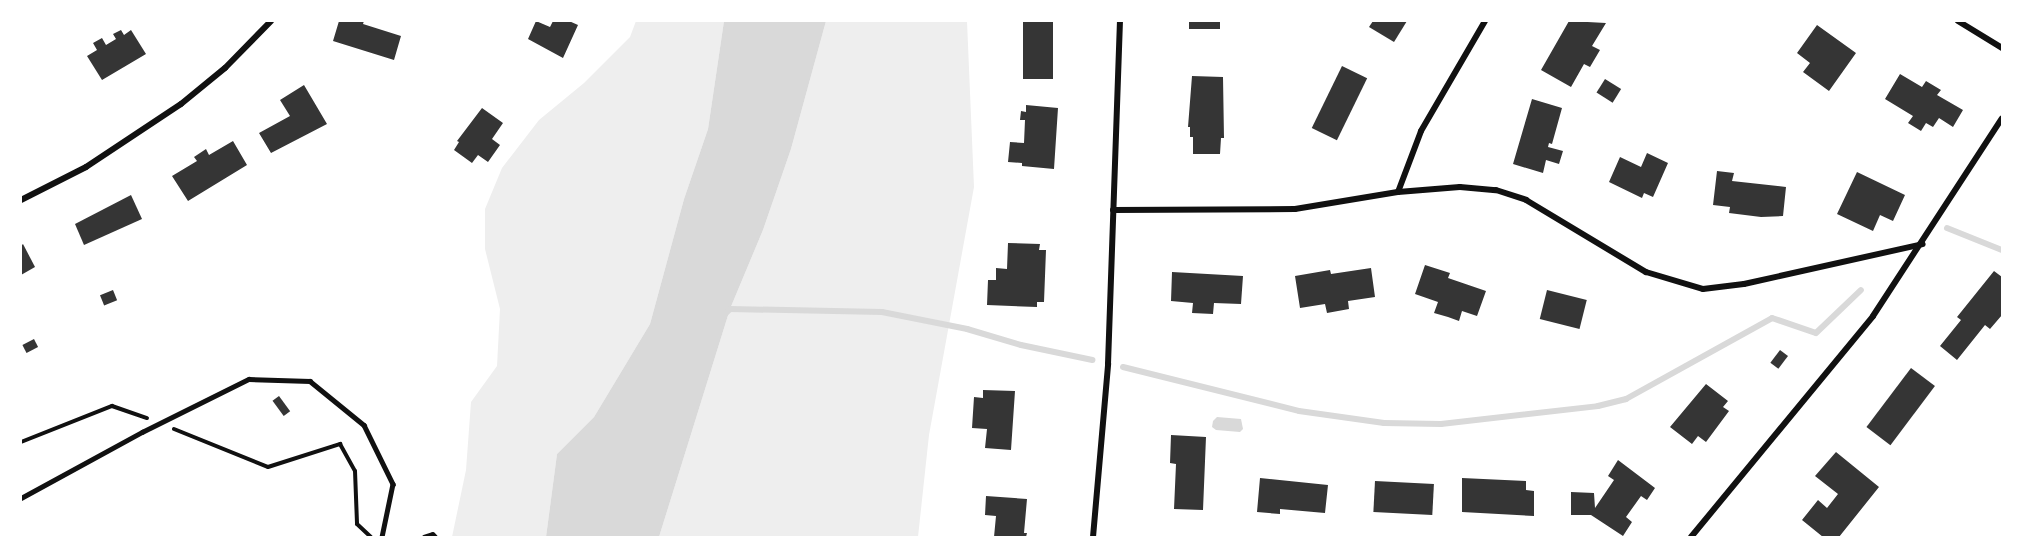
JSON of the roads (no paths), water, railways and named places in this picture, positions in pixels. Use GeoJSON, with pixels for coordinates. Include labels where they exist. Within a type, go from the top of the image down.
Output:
{"type":"FeatureCollection","features":[{"type":"Feature","properties":{"kind":"street"},"geometry":{"type":"LineString","coordinates":[[21,200],[86,167],[182,104],[225,68],[271,21]]}},
{"type":"Feature","properties":{"kind":"street"},"geometry":{"type":"LineString","coordinates":[[1093,537],[1108,364],[1120,21]]}},
{"type":"Feature","properties":{"kind":"street"},"geometry":{"type":"LineString","coordinates":[[1398,192],[1421,131],[1485,21]]}},
{"type":"Feature","properties":{"kind":"street"},"geometry":{"type":"LineString","coordinates":[[1958,21],[2002,48]]}},
{"type":"Feature","properties":{"kind":"street"},"geometry":{"type":"LineString","coordinates":[[1691,537],[1873,316],[1923,244],[2002,118]]}},
{"type":"Feature","properties":{"kind":"street"},"geometry":{"type":"LineString","coordinates":[[1113,210],[1295,209],[1398,192],[1460,187],[1496,190],[1526,200],[1646,272],[1702,289],[1755,281],[1923,244]]}},
{"type":"Feature","properties":{"kind":"lane"},"geometry":{"type":"LineString","coordinates":[[21,498],[160,423],[249,379],[310,381],[364,425],[393,484],[382,537]]}},
{"type":"Feature","properties":{"kind":"waterway"},"geometry":{"type":"LineString","coordinates":[[1947,228],[2002,250]]}},
{"type":"Feature","properties":{"kind":"waterway"},"geometry":{"type":"LineString","coordinates":[[1123,367],[1299,411],[1384,423],[1441,424],[1598,406],[1626,399],[1772,318],[1816,333],[1861,290]]}},
{"type":"Feature","properties":{"kind":"waterway"},"geometry":{"type":"LineString","coordinates":[[725,314],[730,309],[882,312],[967,329],[1021,345],[1092,360]]}}]}
